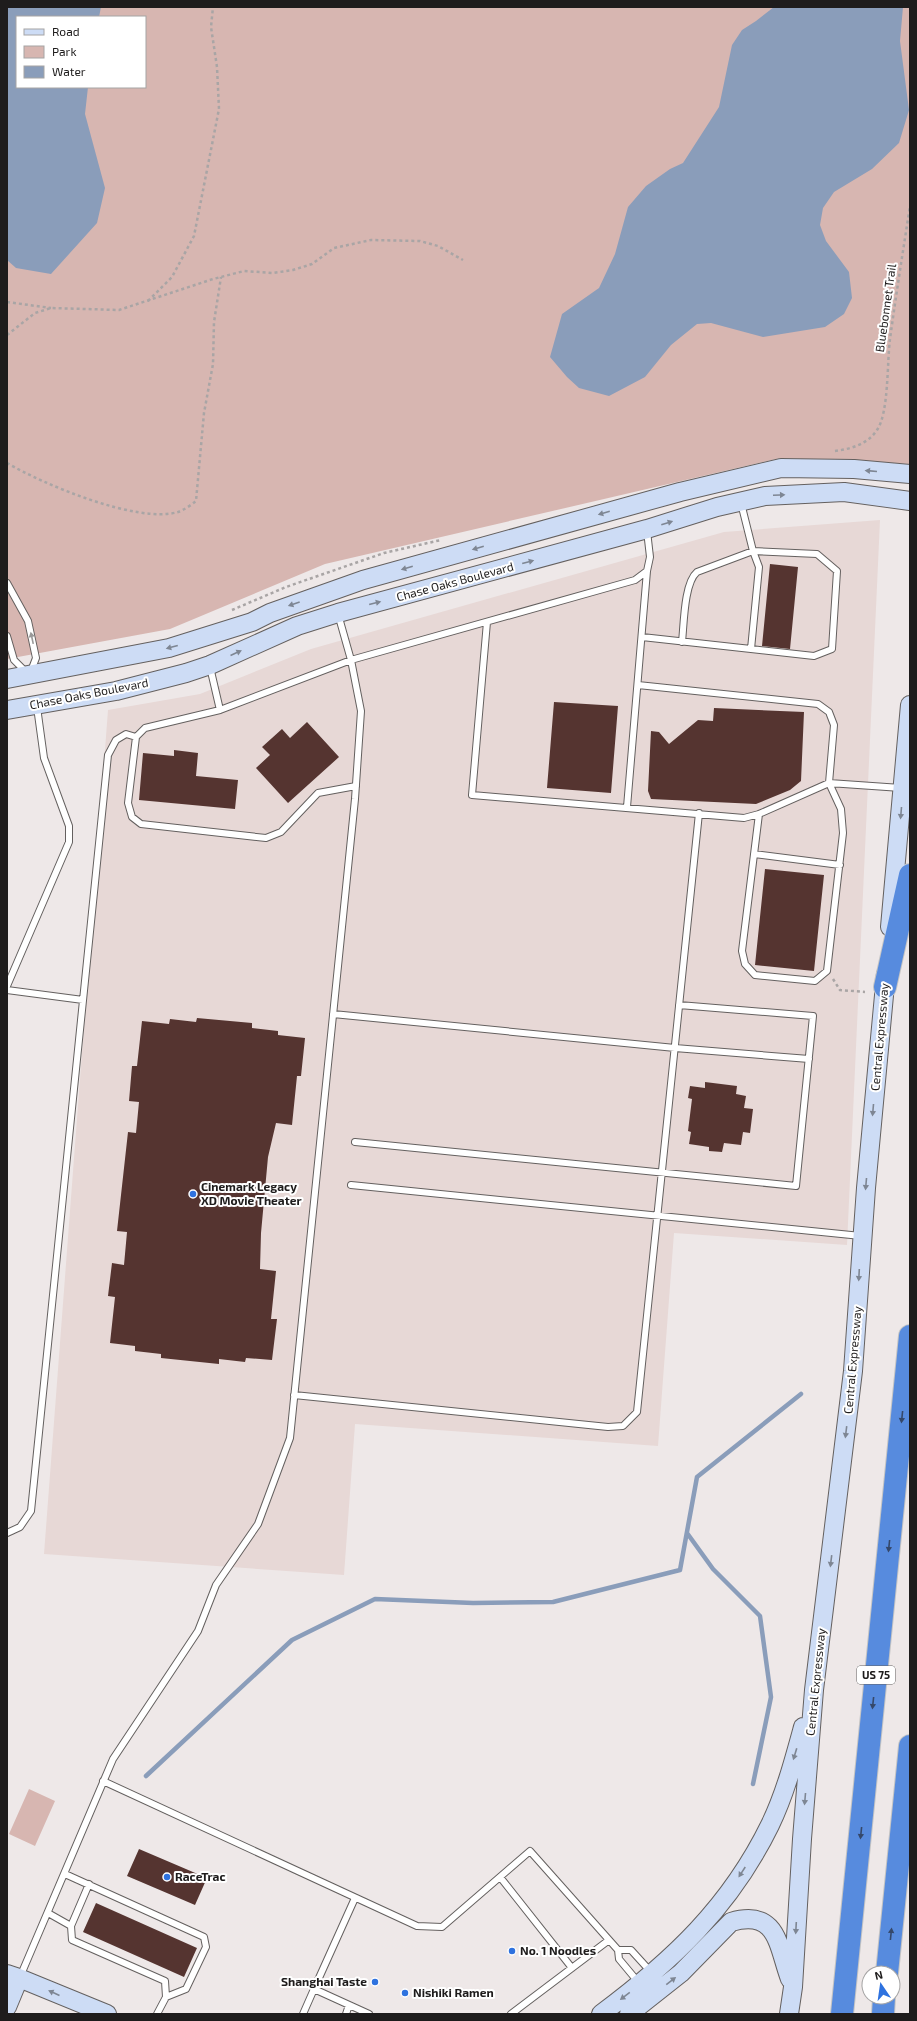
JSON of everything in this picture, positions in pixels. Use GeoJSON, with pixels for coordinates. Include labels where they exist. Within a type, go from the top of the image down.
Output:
{"type":"FeatureCollection","features":[{"type":"Feature","properties":{"kind":"highway"},"geometry":{"type":"LineString","coordinates":[[875,990],[910,875]]}},
{"type":"Feature","properties":{"kind":"highway","name":"US 75"},"geometry":{"type":"LineString","coordinates":[[842,2014],[910,1336]]}},
{"type":"Feature","properties":{"kind":"highway"},"geometry":{"type":"LineString","coordinates":[[888,1965],[910,1746]]}},
{"type":"Feature","properties":{"kind":"main road"},"geometry":{"type":"LineString","coordinates":[[7,679],[169,648],[252,622],[270,613],[363,580],[641,502],[781,468],[854,469],[910,474]]}},
{"type":"Feature","properties":{"kind":"main road","name":"Chase Oaks Boulevard"},"geometry":{"type":"LineString","coordinates":[[7,710],[116,691],[210,665],[297,626],[338,613],[647,529],[741,501],[766,496],[844,492],[910,501]]}},
{"type":"Feature","properties":{"kind":"main road"},"geometry":{"type":"LineString","coordinates":[[641,502],[647,529]]}},
{"type":"Feature","properties":{"kind":"main road"},"geometry":{"type":"LineString","coordinates":[[331,591],[338,613]]}},
{"type":"Feature","properties":{"kind":"main road"},"geometry":{"type":"LineString","coordinates":[[30,675],[36,704]]}},
{"type":"Feature","properties":{"kind":"main road","name":"Central Expressway"},"geometry":{"type":"LineString","coordinates":[[789,2014],[793,1986],[802,1839],[814,1690],[854,1371],[875,990],[903,788],[910,705]]}},
{"type":"Feature","properties":{"kind":"main road"},"geometry":{"type":"LineString","coordinates":[[601,2014],[646,1979],[694,1935],[720,1905],[755,1853],[770,1825],[781,1799],[814,1690]]}},
{"type":"Feature","properties":{"kind":"main road"},"geometry":{"type":"LineString","coordinates":[[629,2014],[681,1973],[731,1922],[742,1919],[757,1920],[768,1925],[776,1934],[793,1986]]}},
{"type":"Feature","properties":{"kind":"main road"},"geometry":{"type":"LineString","coordinates":[[7,2007],[13,1976],[107,2014]]}},
{"type":"Feature","properties":{"kind":"lane"},"geometry":{"type":"LineString","coordinates":[[741,501],[753,551],[759,567],[751,649]]}},
{"type":"Feature","properties":{"kind":"lane"},"geometry":{"type":"LineString","coordinates":[[627,807],[647,571],[650,557],[647,529]]}},
{"type":"Feature","properties":{"kind":"lane"},"geometry":{"type":"LineString","coordinates":[[642,637],[682,642],[814,656],[832,649],[837,571],[817,554],[753,551],[711,566],[691,577],[682,642]]}},
{"type":"Feature","properties":{"kind":"lane"},"geometry":{"type":"LineString","coordinates":[[356,786],[318,794],[281,832],[266,838],[141,824],[132,817],[128,803],[136,737],[145,728],[220,710],[352,660],[635,580],[647,571]]}},
{"type":"Feature","properties":{"kind":"lane"},"geometry":{"type":"LineString","coordinates":[[7,583],[28,621],[36,658],[30,675],[14,660],[7,636]]}},
{"type":"Feature","properties":{"kind":"lane"},"geometry":{"type":"LineString","coordinates":[[13,1976],[48,1913],[113,1760],[198,1631],[216,1585],[258,1524],[290,1438],[356,786],[361,711],[352,660],[338,613]]}},
{"type":"Feature","properties":{"kind":"lane"},"geometry":{"type":"LineString","coordinates":[[487,622],[472,795],[744,818],[759,814],[829,783],[903,788]]}},
{"type":"Feature","properties":{"kind":"lane"},"geometry":{"type":"LineString","coordinates":[[210,665],[220,710]]}},
{"type":"Feature","properties":{"kind":"lane"},"geometry":{"type":"LineString","coordinates":[[638,685],[818,704],[829,712],[834,725],[829,783],[841,809],[843,833],[827,971],[815,981],[755,975],[745,964],[742,951],[759,814]]}},
{"type":"Feature","properties":{"kind":"lane"},"geometry":{"type":"LineString","coordinates":[[7,986],[69,842],[69,826],[44,758],[36,704]]}},
{"type":"Feature","properties":{"kind":"lane"},"geometry":{"type":"LineString","coordinates":[[7,1533],[20,1527],[31,1511],[108,755],[116,740],[126,734],[136,737]]}},
{"type":"Feature","properties":{"kind":"lane"},"geometry":{"type":"LineString","coordinates":[[294,1395],[608,1427],[622,1426],[637,1412],[699,813]]}},
{"type":"Feature","properties":{"kind":"lane"},"geometry":{"type":"LineString","coordinates":[[754,854],[840,864]]}},
{"type":"Feature","properties":{"kind":"lane"},"geometry":{"type":"LineString","coordinates":[[7,990],[83,1000]]}},
{"type":"Feature","properties":{"kind":"lane"},"geometry":{"type":"LineString","coordinates":[[356,1142],[796,1186],[813,1016],[679,1005]]}},
{"type":"Feature","properties":{"kind":"lane"},"geometry":{"type":"LineString","coordinates":[[333,1014],[675,1048],[809,1059]]}},
{"type":"Feature","properties":{"kind":"lane"},"geometry":{"type":"LineString","coordinates":[[351,1185],[862,1236]]}},
{"type":"Feature","properties":{"kind":"lane"},"geometry":{"type":"LineString","coordinates":[[103,1781],[417,1926],[442,1927],[530,1851],[618,1950],[619,1960],[646,1979]]}},
{"type":"Feature","properties":{"kind":"lane"},"geometry":{"type":"LineString","coordinates":[[65,1874],[204,1937],[206,1947],[186,1989],[166,1997]]}},
{"type":"Feature","properties":{"kind":"lane"},"geometry":{"type":"LineString","coordinates":[[500,1878],[572,1968]]}},
{"type":"Feature","properties":{"kind":"lane"},"geometry":{"type":"LineString","coordinates":[[89,1884],[71,1926],[72,1940],[165,1981],[166,1997],[157,2014]]}},
{"type":"Feature","properties":{"kind":"lane"},"geometry":{"type":"LineString","coordinates":[[303,2014],[355,1898]]}},
{"type":"Feature","properties":{"kind":"lane"},"geometry":{"type":"LineString","coordinates":[[48,1913],[71,1926]]}},
{"type":"Feature","properties":{"kind":"lane"},"geometry":{"type":"LineString","coordinates":[[511,2014],[609,1940]]}},
{"type":"Feature","properties":{"kind":"lane"},"geometry":{"type":"LineString","coordinates":[[618,1950],[631,1950],[646,1979]]}},
{"type":"Feature","properties":{"kind":"lane"},"geometry":{"type":"LineString","coordinates":[[314,1988],[369,2014]]}},
{"type":"Feature","properties":{"kind":"lane"},"geometry":{"type":"LineString","coordinates":[[346,2014],[349,2005]]}},
{"type":"Feature","properties":{"kind":"path"},"geometry":{"type":"LineString","coordinates":[[147,301],[172,276],[194,236],[219,109],[211,27],[213,7]]}},
{"type":"Feature","properties":{"kind":"path","name":"Bluebonnet Trail"},"geometry":{"type":"LineString","coordinates":[[884,412],[890,341],[910,206]]}},
{"type":"Feature","properties":{"kind":"path"},"geometry":{"type":"LineString","coordinates":[[7,302],[51,308],[119,310],[244,271],[273,273],[293,270],[312,264],[334,248],[371,240],[420,241],[438,246],[463,260]]}},
{"type":"Feature","properties":{"kind":"path"},"geometry":{"type":"LineString","coordinates":[[7,463],[33,477],[112,507],[147,514],[178,512],[196,501],[204,413],[213,364],[214,322],[221,277]]}},
{"type":"Feature","properties":{"kind":"path"},"geometry":{"type":"LineString","coordinates":[[7,335],[35,313],[51,308]]}},
{"type":"Feature","properties":{"kind":"path"},"geometry":{"type":"LineString","coordinates":[[827,971],[840,990],[875,990]]}},
{"type":"Feature","properties":{"kind":"shaded area"},"geometry":{"type":"Polygon","coordinates":[[[880,520],[847,1245],[674,1233],[658,1446],[355,1424],[344,1575],[44,1554],[108,710],[200,694],[311,649],[724,532],[880,520]]]}},
{"type":"Feature","properties":{"kind":"green space"},"geometry":{"type":"Polygon","coordinates":[[[7,7],[910,7],[910,464],[780,458],[325,564],[170,629],[7,659],[7,7]]]}},
{"type":"Feature","properties":{"kind":"green space"},"geometry":{"type":"Polygon","coordinates":[[[29,1789],[55,1801],[35,1846],[9,1834],[29,1789]]]}},
{"type":"Feature","properties":{"kind":"water"},"geometry":{"type":"Polygon","coordinates":[[[7,7],[101,7],[99,16],[16,16],[16,88],[88,88],[85,114],[105,188],[97,223],[51,274],[16,268],[7,260],[7,7]]]}},
{"type":"Feature","properties":{"kind":"water"},"geometry":{"type":"Polygon","coordinates":[[[774,7],[903,7],[900,41],[909,110],[899,143],[872,169],[834,192],[823,208],[820,225],[826,241],[849,272],[852,298],[844,314],[825,327],[763,337],[711,323],[697,324],[671,345],[645,377],[609,396],[579,388],[567,377],[550,357],[562,314],[599,288],[615,254],[628,207],[646,186],[670,169],[683,163],[719,107],[732,45],[742,30],[774,7]]]}},
{"type":"Feature","properties":{"kind":"building"},"geometry":{"type":"Polygon","coordinates":[[[770,564],[798,567],[790,649],[762,646],[770,564]]]}},
{"type":"Feature","properties":{"kind":"building"},"geometry":{"type":"Polygon","coordinates":[[[554,702],[618,706],[611,793],[547,788],[554,702]]]}},
{"type":"Feature","properties":{"kind":"building"},"geometry":{"type":"Polygon","coordinates":[[[714,708],[804,712],[801,781],[790,790],[756,804],[651,799],[648,791],[651,731],[659,732],[669,744],[698,720],[713,721],[714,708]]]}},
{"type":"Feature","properties":{"kind":"building"},"geometry":{"type":"Polygon","coordinates":[[[307,722],[339,757],[288,803],[256,768],[270,755],[262,747],[282,729],[290,738],[307,722]]]}},
{"type":"Feature","properties":{"kind":"building"},"geometry":{"type":"Polygon","coordinates":[[[174,750],[198,753],[196,776],[238,780],[235,809],[139,800],[143,753],[174,756],[174,750]]]}},
{"type":"Feature","properties":{"kind":"building"},"geometry":{"type":"Polygon","coordinates":[[[765,869],[824,875],[814,971],[755,965],[765,869]]]}},
{"type":"Feature","properties":{"kind":"building","name":"Cinemark Legacy XD Movie Theater"},"geometry":{"type":"Polygon","coordinates":[[[197,1018],[252,1023],[252,1028],[278,1031],[278,1035],[305,1038],[301,1076],[297,1076],[292,1125],[276,1123],[268,1157],[261,1233],[260,1269],[276,1271],[271,1319],[277,1319],[272,1360],[246,1358],[245,1362],[219,1359],[219,1364],[161,1358],[161,1354],[135,1351],[135,1346],[110,1343],[115,1297],[108,1296],[112,1263],[124,1265],[127,1232],[117,1231],[128,1132],[136,1133],[139,1102],[129,1101],[132,1066],[137,1066],[142,1021],[169,1024],[170,1019],[196,1022],[197,1018]]]}},
{"type":"Feature","properties":{"kind":"building"},"geometry":{"type":"Polygon","coordinates":[[[705,1082],[737,1086],[736,1094],[746,1096],[744,1108],[753,1109],[750,1133],[743,1132],[741,1145],[724,1143],[722,1152],[709,1151],[709,1147],[689,1144],[691,1132],[688,1131],[692,1099],[688,1098],[690,1086],[705,1088],[705,1082]]]}},
{"type":"Feature","properties":{"kind":"building","name":"RaceTrac"},"geometry":{"type":"Polygon","coordinates":[[[139,1849],[207,1878],[195,1905],[127,1876],[139,1849]]]}},
{"type":"Feature","properties":{"kind":"building"},"geometry":{"type":"Polygon","coordinates":[[[96,1903],[197,1948],[184,1977],[83,1932],[96,1903]]]}},
{"type":"Feature","properties":{"kind":"waterway"},"geometry":{"type":"LineString","coordinates":[[146,1776],[292,1640],[375,1599],[473,1603],[553,1602],[680,1570],[697,1477],[801,1394]]}},
{"type":"Feature","properties":{"kind":"waterway"},"geometry":{"type":"LineString","coordinates":[[687,1533],[713,1569],[760,1616],[771,1697],[753,1784]]}},
{"type":"Feature","properties":{"kind":"place","name":"Cinemark Legacy XD Movie Theater"},"geometry":{"type":"Point","coordinates":[193,1194]}},
{"type":"Feature","properties":{"kind":"place","name":"RaceTrac"},"geometry":{"type":"Point","coordinates":[167,1877]}},
{"type":"Feature","properties":{"kind":"place","name":"No. 1 Noodles"},"geometry":{"type":"Point","coordinates":[512,1951]}},
{"type":"Feature","properties":{"kind":"place","name":"Shanghai Taste"},"geometry":{"type":"Point","coordinates":[375,1982]}},
{"type":"Feature","properties":{"kind":"place","name":"Nishiki Ramen"},"geometry":{"type":"Point","coordinates":[405,1993]}}]}
